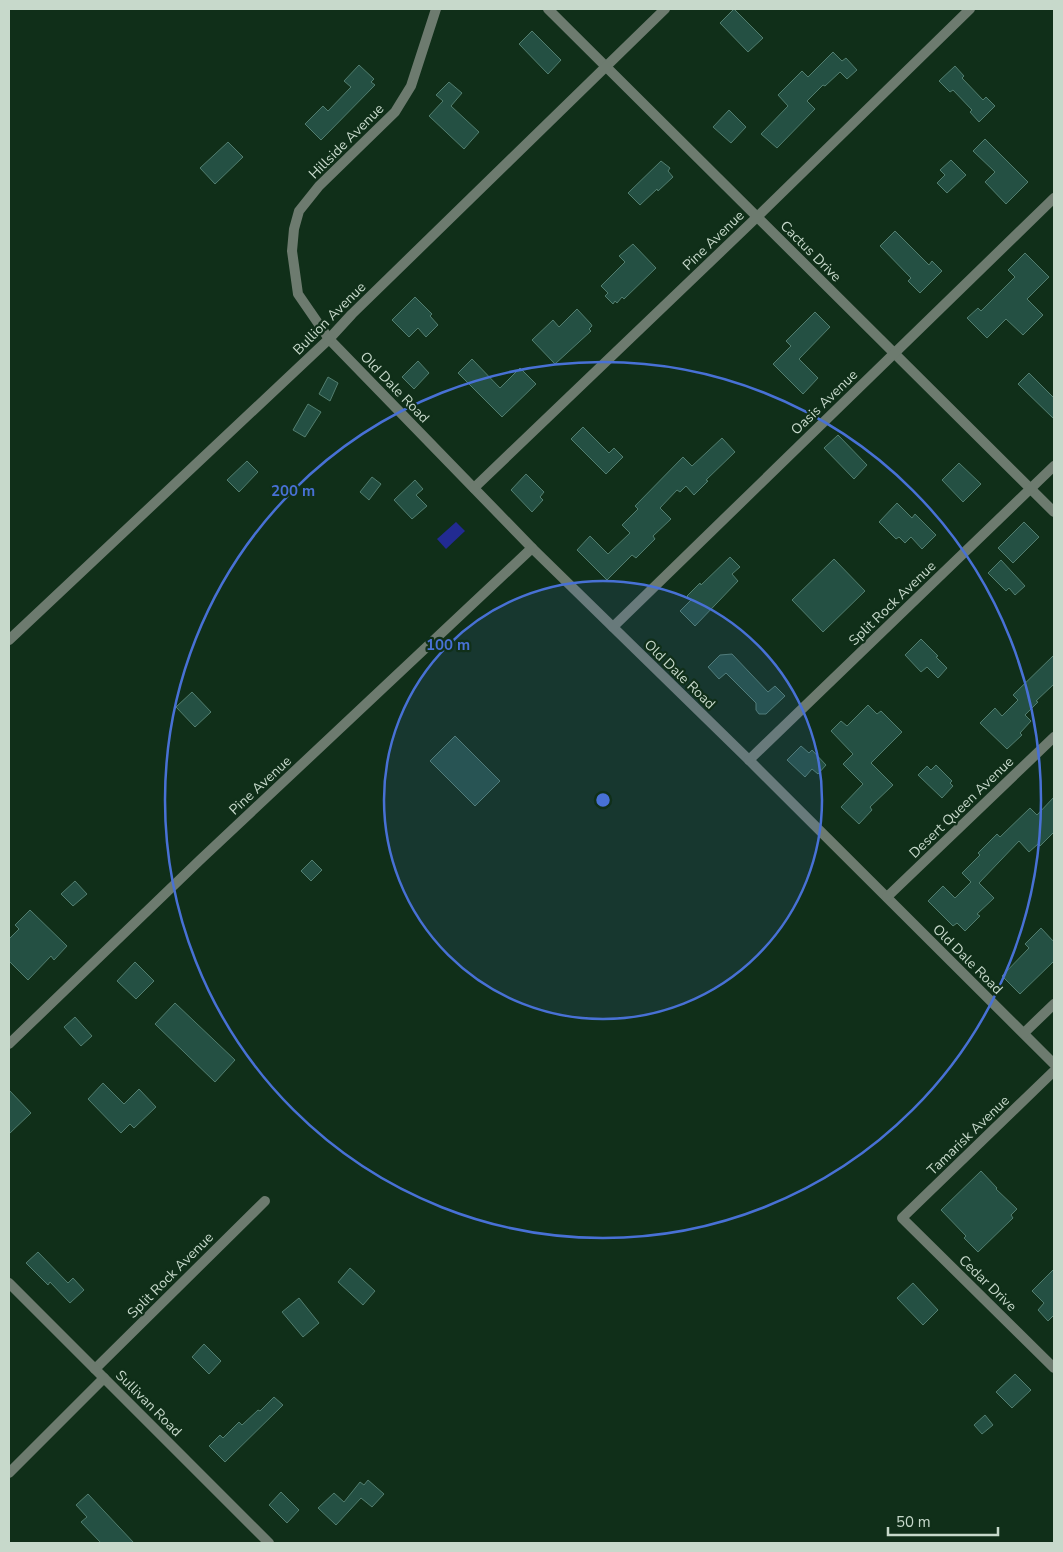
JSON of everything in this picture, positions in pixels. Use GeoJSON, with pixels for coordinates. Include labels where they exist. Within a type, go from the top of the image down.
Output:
{"type":"FeatureCollection","features":[{"type":"Feature","properties":{"kind":"street","name":"Hillside Avenue"},"geometry":{"type":"LineString","coordinates":[[298,294],[292,251],[294,229],[299,211],[319,186],[395,112],[411,86],[436,9]]}},
{"type":"Feature","properties":{"kind":"street","name":"Cactus Drive"},"geometry":{"type":"LineString","coordinates":[[548,9],[1054,512]]}},
{"type":"Feature","properties":{"kind":"street","name":"Bullion Avenue"},"geometry":{"type":"LineString","coordinates":[[9,640],[329,339],[352,314],[665,9]]}},
{"type":"Feature","properties":{"kind":"street","name":"Pine Avenue"},"geometry":{"type":"LineString","coordinates":[[474,488],[757,217],[970,9]]}},
{"type":"Feature","properties":{"kind":"street","name":"Oasis Avenue"},"geometry":{"type":"LineString","coordinates":[[612,627],[1054,198]]}},
{"type":"Feature","properties":{"kind":"street","name":"Old Dale Road"},"geometry":{"type":"LineString","coordinates":[[298,294],[329,339],[532,548],[749,760],[1054,1064]]}},
{"type":"Feature","properties":{"kind":"street","name":"Split Rock Avenue"},"geometry":{"type":"LineString","coordinates":[[749,760],[1054,466]]}},
{"type":"Feature","properties":{"kind":"street","name":"Pine Avenue"},"geometry":{"type":"LineString","coordinates":[[9,1044],[200,860],[532,548]]}},
{"type":"Feature","properties":{"kind":"street","name":"Desert Queen Avenue"},"geometry":{"type":"LineString","coordinates":[[887,897],[1054,737]]}},
{"type":"Feature","properties":{"kind":"street"},"geometry":{"type":"LineString","coordinates":[[1024,1033],[1054,1004]]}},
{"type":"Feature","properties":{"kind":"street","name":"Tamarisk Avenue"},"geometry":{"type":"LineString","coordinates":[[902,1218],[1054,1072]]}},
{"type":"Feature","properties":{"kind":"street","name":"Split Rock Avenue"},"geometry":{"type":"LineString","coordinates":[[95,1370],[265,1201]]}},
{"type":"Feature","properties":{"kind":"street","name":"Cedar Drive"},"geometry":{"type":"LineString","coordinates":[[902,1218],[1054,1368]]}},
{"type":"Feature","properties":{"kind":"street","name":"Sullivan Road"},"geometry":{"type":"LineString","coordinates":[[9,1283],[269,1543]]}},
{"type":"Feature","properties":{"kind":"street"},"geometry":{"type":"LineString","coordinates":[[9,1473],[104,1378]]}},
{"type":"Feature","properties":{"kind":"shaded area"},"geometry":{"type":"Polygon","coordinates":[[[456,522],[465,531],[446,549],[437,539],[456,522]]]}},
{"type":"Feature","properties":{"kind":"building"},"geometry":{"type":"Polygon","coordinates":[[[734,9],[763,38],[748,52],[720,23],[734,9]]]}},
{"type":"Feature","properties":{"kind":"building"},"geometry":{"type":"Polygon","coordinates":[[[532,31],[561,60],[548,74],[519,44],[532,31]]]}},
{"type":"Feature","properties":{"kind":"building"},"geometry":{"type":"Polygon","coordinates":[[[833,52],[842,61],[846,58],[857,70],[847,79],[840,72],[825,86],[823,85],[807,101],[815,109],[777,148],[761,134],[788,106],[778,95],[802,71],[808,77],[833,52]]]}},
{"type":"Feature","properties":{"kind":"building"},"geometry":{"type":"Polygon","coordinates":[[[359,65],[374,79],[371,82],[375,85],[321,140],[305,124],[323,106],[328,111],[351,87],[344,81],[359,65]]]}},
{"type":"Feature","properties":{"kind":"building"},"geometry":{"type":"Polygon","coordinates":[[[955,66],[964,76],[962,78],[983,100],[986,97],[995,106],[979,122],[970,112],[972,110],[953,90],[950,92],[939,81],[955,66]]]}},
{"type":"Feature","properties":{"kind":"building"},"geometry":{"type":"Polygon","coordinates":[[[449,82],[462,93],[451,106],[479,132],[464,149],[429,116],[443,101],[436,95],[449,82]]]}},
{"type":"Feature","properties":{"kind":"building"},"geometry":{"type":"Polygon","coordinates":[[[729,110],[746,127],[731,143],[713,127],[729,110]]]}},
{"type":"Feature","properties":{"kind":"building"},"geometry":{"type":"Polygon","coordinates":[[[985,139],[1028,182],[1006,204],[985,182],[995,172],[973,151],[985,139]]]}},
{"type":"Feature","properties":{"kind":"building"},"geometry":{"type":"Polygon","coordinates":[[[228,142],[243,157],[215,184],[200,168],[228,142]]]}},
{"type":"Feature","properties":{"kind":"building"},"geometry":{"type":"Polygon","coordinates":[[[951,160],[966,175],[947,193],[937,183],[945,175],[940,170],[951,160]]]}},
{"type":"Feature","properties":{"kind":"building"},"geometry":{"type":"Polygon","coordinates":[[[661,161],[670,168],[668,171],[673,177],[640,205],[628,193],[661,161]]]}},
{"type":"Feature","properties":{"kind":"building"},"geometry":{"type":"Polygon","coordinates":[[[895,231],[929,265],[932,261],[942,271],[920,293],[908,281],[911,278],[880,246],[895,231]]]}},
{"type":"Feature","properties":{"kind":"building"},"geometry":{"type":"Polygon","coordinates":[[[633,244],[656,268],[624,299],[622,297],[617,303],[615,301],[613,304],[605,296],[608,293],[601,286],[625,262],[619,256],[633,244]]]}},
{"type":"Feature","properties":{"kind":"building"},"geometry":{"type":"Polygon","coordinates":[[[1025,253],[1049,277],[1027,299],[1043,315],[1023,335],[1006,319],[987,338],[967,318],[978,308],[981,311],[1015,277],[1008,270],[1025,253]]]}},
{"type":"Feature","properties":{"kind":"building"},"geometry":{"type":"Polygon","coordinates":[[[415,297],[432,314],[430,316],[438,325],[426,337],[418,328],[409,337],[392,320],[415,297]]]}},
{"type":"Feature","properties":{"kind":"building"},"geometry":{"type":"Polygon","coordinates":[[[577,309],[591,324],[592,326],[589,329],[591,331],[555,364],[532,340],[553,320],[559,327],[577,309]]]}},
{"type":"Feature","properties":{"kind":"building"},"geometry":{"type":"Polygon","coordinates":[[[815,312],[830,327],[799,359],[818,378],[803,394],[773,364],[791,346],[786,341],[815,312]]]}},
{"type":"Feature","properties":{"kind":"building"},"geometry":{"type":"Polygon","coordinates":[[[472,359],[500,388],[520,368],[536,384],[502,417],[458,373],[472,359]]]}},
{"type":"Feature","properties":{"kind":"building"},"geometry":{"type":"Polygon","coordinates":[[[418,361],[429,373],[414,389],[402,377],[418,361]]]}},
{"type":"Feature","properties":{"kind":"building"},"geometry":{"type":"Polygon","coordinates":[[[1029,373],[1054,398],[1054,419],[1018,384],[1029,373]]]}},
{"type":"Feature","properties":{"kind":"building"},"geometry":{"type":"Polygon","coordinates":[[[328,377],[338,383],[330,401],[319,394],[328,377]]]}},
{"type":"Feature","properties":{"kind":"building"},"geometry":{"type":"Polygon","coordinates":[[[308,404],[321,412],[305,437],[293,430],[308,404]]]}},
{"type":"Feature","properties":{"kind":"building"},"geometry":{"type":"Polygon","coordinates":[[[583,427],[609,453],[614,448],[623,457],[606,474],[571,439],[583,427]]]}},
{"type":"Feature","properties":{"kind":"building"},"geometry":{"type":"Polygon","coordinates":[[[838,435],[867,465],[854,479],[824,448],[838,435]]]}},
{"type":"Feature","properties":{"kind":"building"},"geometry":{"type":"Polygon","coordinates":[[[722,438],[735,452],[706,480],[708,481],[694,495],[686,486],[680,492],[677,490],[660,508],[671,519],[653,536],[655,539],[636,558],[632,555],[607,580],[577,550],[590,536],[608,554],[630,533],[622,525],[638,509],[635,506],[683,457],[692,466],[722,438]]]}},
{"type":"Feature","properties":{"kind":"building"},"geometry":{"type":"Polygon","coordinates":[[[247,461],[258,472],[239,492],[227,480],[247,461]]]}},
{"type":"Feature","properties":{"kind":"building"},"geometry":{"type":"Polygon","coordinates":[[[959,463],[981,484],[963,502],[942,480],[959,463]]]}},
{"type":"Feature","properties":{"kind":"building"},"geometry":{"type":"Polygon","coordinates":[[[526,474],[544,492],[540,497],[543,500],[532,512],[511,490],[526,474]]]}},
{"type":"Feature","properties":{"kind":"building"},"geometry":{"type":"Polygon","coordinates":[[[372,477],[381,484],[369,500],[360,492],[372,477]]]}},
{"type":"Feature","properties":{"kind":"building"},"geometry":{"type":"Polygon","coordinates":[[[415,480],[423,489],[416,495],[427,506],[412,519],[394,500],[415,480]]]}},
{"type":"Feature","properties":{"kind":"building"},"geometry":{"type":"Polygon","coordinates":[[[897,503],[912,518],[915,514],[936,535],[922,549],[911,537],[905,543],[899,537],[896,539],[879,522],[897,503]]]}},
{"type":"Feature","properties":{"kind":"building"},"geometry":{"type":"Polygon","coordinates":[[[1024,522],[1039,537],[1013,563],[998,548],[1024,522]]]}},
{"type":"Feature","properties":{"kind":"building"},"geometry":{"type":"Polygon","coordinates":[[[730,557],[740,567],[732,574],[738,581],[695,626],[680,611],[691,600],[687,596],[730,557]]]}},
{"type":"Feature","properties":{"kind":"building"},"geometry":{"type":"Polygon","coordinates":[[[834,559],[865,591],[823,632],[792,600],[834,559]]]}},
{"type":"Feature","properties":{"kind":"building"},"geometry":{"type":"Polygon","coordinates":[[[1001,560],[1025,586],[1015,595],[1009,588],[1006,591],[988,573],[1001,560]]]}},
{"type":"Feature","properties":{"kind":"building"},"geometry":{"type":"Polygon","coordinates":[[[921,639],[947,668],[938,678],[927,667],[921,672],[905,655],[921,639]]]}},
{"type":"Feature","properties":{"kind":"building"},"geometry":{"type":"Polygon","coordinates":[[[732,654],[768,692],[775,686],[785,696],[766,714],[759,714],[756,710],[756,703],[726,673],[719,679],[708,667],[720,655],[732,654]]]}},
{"type":"Feature","properties":{"kind":"building"},"geometry":{"type":"Polygon","coordinates":[[[1054,655],[1054,684],[1036,701],[1038,702],[1025,715],[1031,721],[1020,733],[1022,735],[1007,749],[980,723],[995,708],[1002,716],[1018,700],[1013,695],[1054,655]]]}},
{"type":"Feature","properties":{"kind":"building"},"geometry":{"type":"Polygon","coordinates":[[[192,692],[211,712],[195,727],[176,707],[192,692]]]}},
{"type":"Feature","properties":{"kind":"building"},"geometry":{"type":"Polygon","coordinates":[[[868,705],[877,714],[881,711],[902,732],[871,763],[893,785],[870,807],[872,810],[859,824],[841,807],[863,784],[843,764],[853,754],[831,731],[841,721],[847,726],[868,705]]]}},
{"type":"Feature","properties":{"kind":"building"},"geometry":{"type":"Polygon","coordinates":[[[455,736],[500,781],[475,806],[430,761],[455,736]]]}},
{"type":"Feature","properties":{"kind":"building"},"geometry":{"type":"Polygon","coordinates":[[[801,746],[809,753],[812,750],[826,765],[818,774],[812,769],[805,777],[787,760],[801,746]]]}},
{"type":"Feature","properties":{"kind":"building"},"geometry":{"type":"Polygon","coordinates":[[[936,765],[952,781],[950,783],[953,786],[942,798],[918,775],[927,766],[931,770],[936,765]]]}},
{"type":"Feature","properties":{"kind":"building"},"geometry":{"type":"Polygon","coordinates":[[[1054,797],[1054,832],[1040,846],[1038,844],[1029,852],[1019,841],[979,883],[994,898],[977,914],[980,916],[965,931],[957,923],[953,926],[928,901],[943,886],[955,898],[971,882],[962,873],[980,855],[978,853],[997,834],[1000,837],[1030,808],[1037,815],[1054,797]]]}},
{"type":"Feature","properties":{"kind":"building"},"geometry":{"type":"Polygon","coordinates":[[[312,860],[322,870],[311,881],[301,871],[312,860]]]}},
{"type":"Feature","properties":{"kind":"building"},"geometry":{"type":"Polygon","coordinates":[[[75,881],[87,894],[73,906],[61,894],[75,881]]]}},
{"type":"Feature","properties":{"kind":"building"},"geometry":{"type":"Polygon","coordinates":[[[30,910],[67,946],[54,960],[51,956],[28,980],[9,961],[9,939],[19,929],[15,925],[30,910]]]}},
{"type":"Feature","properties":{"kind":"building"},"geometry":{"type":"Polygon","coordinates":[[[1041,928],[1054,942],[1054,961],[1020,994],[1002,976],[1029,948],[1025,944],[1041,928]]]}},
{"type":"Feature","properties":{"kind":"building"},"geometry":{"type":"Polygon","coordinates":[[[135,962],[154,981],[136,999],[117,981],[135,962]]]}},
{"type":"Feature","properties":{"kind":"building"},"geometry":{"type":"Polygon","coordinates":[[[175,1003],[235,1060],[215,1082],[155,1024],[175,1003]]]}},
{"type":"Feature","properties":{"kind":"building"},"geometry":{"type":"Polygon","coordinates":[[[75,1017],[92,1036],[81,1046],[64,1027],[75,1017]]]}},
{"type":"Feature","properties":{"kind":"building"},"geometry":{"type":"Polygon","coordinates":[[[103,1083],[124,1104],[139,1089],[156,1107],[134,1128],[130,1124],[121,1133],[88,1099],[103,1083]]]}},
{"type":"Feature","properties":{"kind":"building"},"geometry":{"type":"Polygon","coordinates":[[[9,1090],[31,1113],[9,1134],[9,1090]]]}},
{"type":"Feature","properties":{"kind":"building"},"geometry":{"type":"Polygon","coordinates":[[[981,1171],[1017,1209],[1011,1215],[1013,1218],[978,1252],[964,1238],[966,1236],[941,1210],[981,1171]]]}},
{"type":"Feature","properties":{"kind":"building"},"geometry":{"type":"Polygon","coordinates":[[[38,1252],[68,1283],[73,1278],[84,1290],[70,1303],[50,1282],[48,1285],[26,1263],[38,1252]]]}},
{"type":"Feature","properties":{"kind":"building"},"geometry":{"type":"Polygon","coordinates":[[[350,1268],[375,1291],[363,1305],[338,1282],[350,1268]]]}},
{"type":"Feature","properties":{"kind":"building"},"geometry":{"type":"Polygon","coordinates":[[[1054,1269],[1054,1315],[1048,1321],[1038,1310],[1044,1303],[1032,1291],[1054,1269]]]}},
{"type":"Feature","properties":{"kind":"building"},"geometry":{"type":"Polygon","coordinates":[[[913,1283],[938,1310],[923,1325],[897,1298],[913,1283]]]}},
{"type":"Feature","properties":{"kind":"building"},"geometry":{"type":"Polygon","coordinates":[[[299,1298],[319,1323],[303,1337],[282,1312],[299,1298]]]}},
{"type":"Feature","properties":{"kind":"building"},"geometry":{"type":"Polygon","coordinates":[[[204,1344],[221,1361],[209,1374],[192,1357],[204,1344]]]}},
{"type":"Feature","properties":{"kind":"building"},"geometry":{"type":"Polygon","coordinates":[[[1015,1374],[1031,1390],[1012,1408],[996,1392],[1015,1374]]]}},
{"type":"Feature","properties":{"kind":"building"},"geometry":{"type":"Polygon","coordinates":[[[274,1397],[283,1405],[225,1462],[209,1446],[220,1435],[223,1438],[239,1422],[242,1425],[274,1397]]]}},
{"type":"Feature","properties":{"kind":"building"},"geometry":{"type":"Polygon","coordinates":[[[985,1415],[993,1425],[982,1434],[974,1425],[985,1415]]]}},
{"type":"Feature","properties":{"kind":"building"},"geometry":{"type":"Polygon","coordinates":[[[368,1480],[384,1494],[372,1507],[361,1498],[336,1525],[318,1508],[334,1493],[344,1502],[360,1482],[364,1485],[368,1480]]]}},
{"type":"Feature","properties":{"kind":"building"},"geometry":{"type":"Polygon","coordinates":[[[281,1492],[299,1510],[287,1523],[269,1505],[281,1492]]]}},
{"type":"Feature","properties":{"kind":"building"},"geometry":{"type":"Polygon","coordinates":[[[88,1494],[134,1543],[101,1543],[81,1522],[87,1517],[76,1505],[88,1494]]]}}]}
